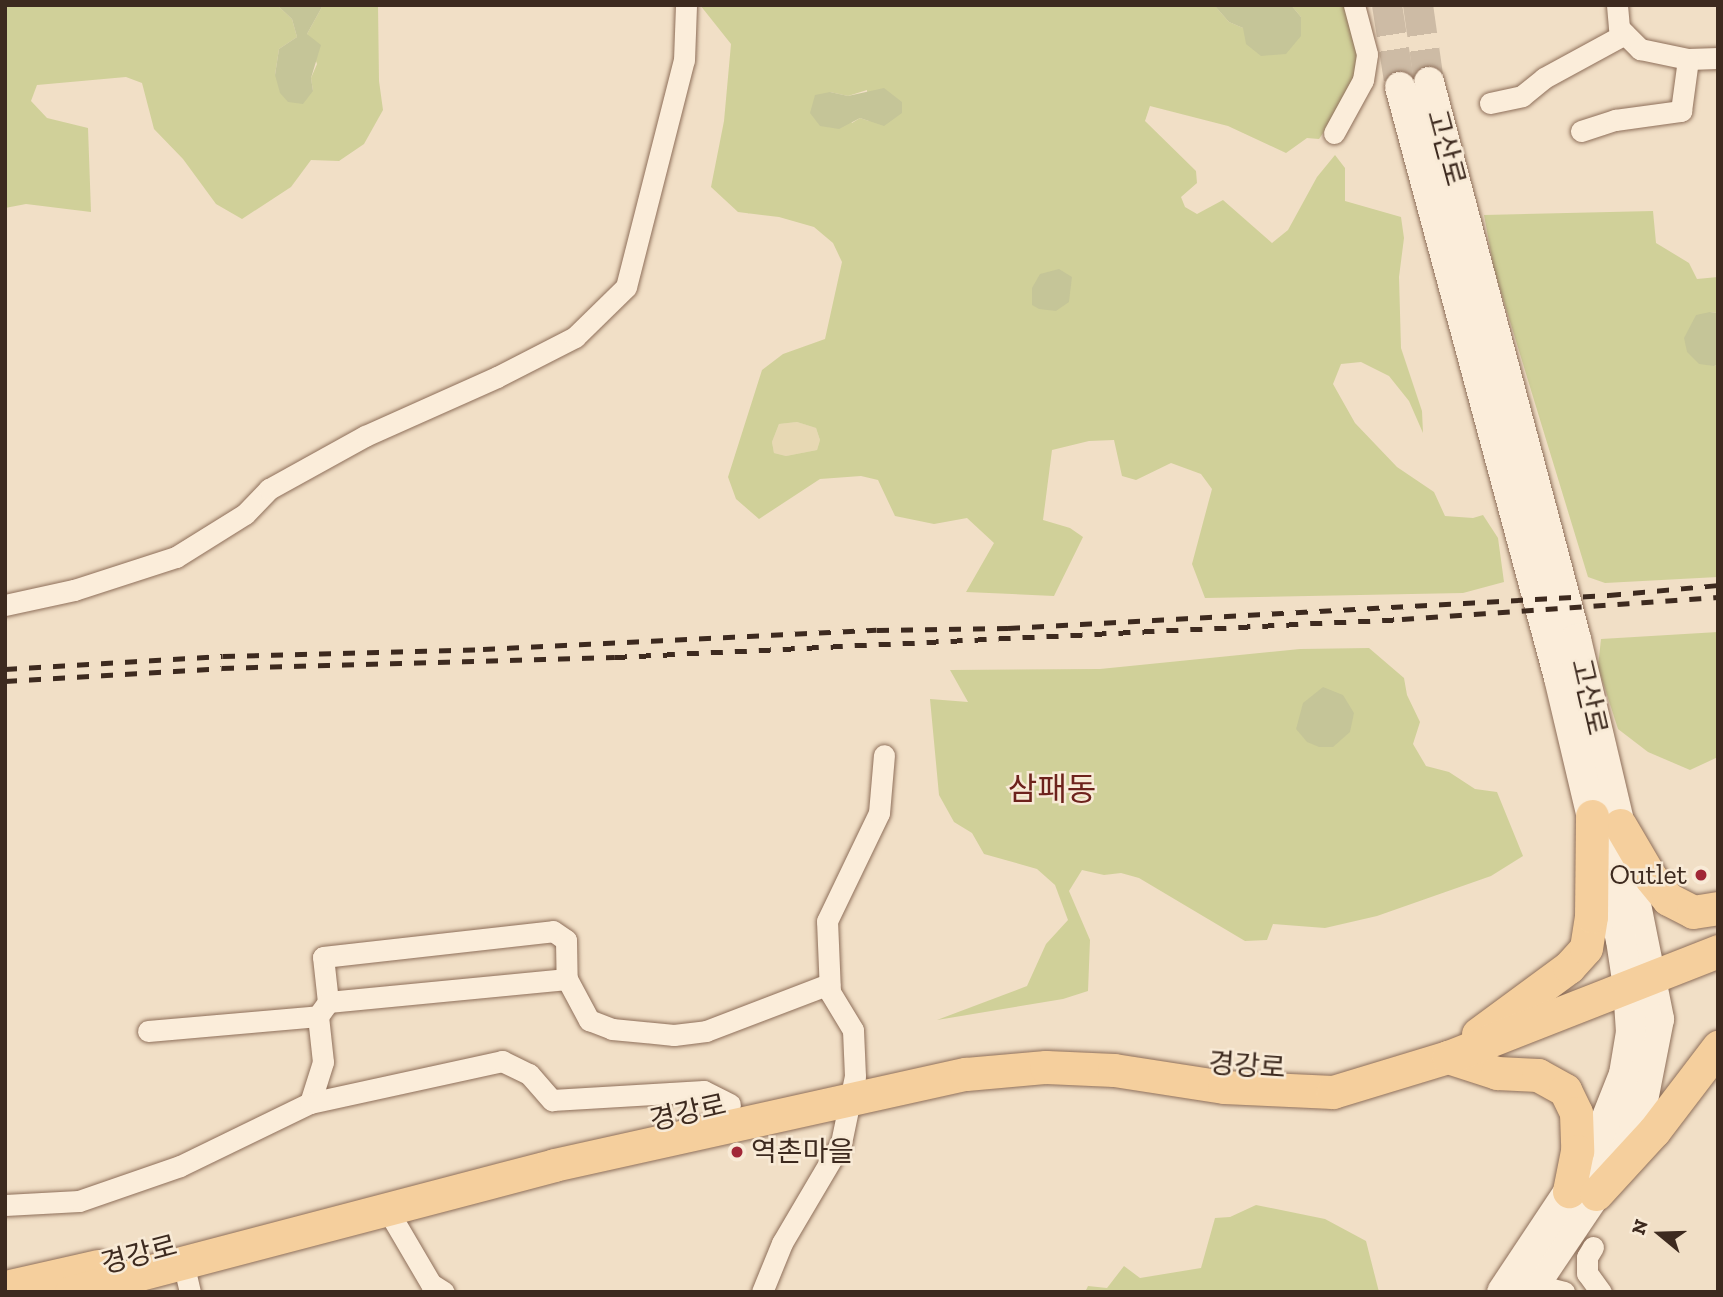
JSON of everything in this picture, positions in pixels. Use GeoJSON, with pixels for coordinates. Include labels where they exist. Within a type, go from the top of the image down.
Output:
{"type":"FeatureCollection","features":[{"type":"Feature","properties":{"kind":"main road"},"geometry":{"type":"LineString","coordinates":[[1606,821],[1668,899],[1693,912],[1718,908]]}},
{"type":"Feature","properties":{"kind":"main road"},"geometry":{"type":"LineString","coordinates":[[1448,1057],[1569,967],[1586,948],[1606,821]]}},
{"type":"Feature","properties":{"kind":"main road","name":"경강로"},"geometry":{"type":"LineString","coordinates":[[71,1292],[187,1277],[387,1209],[853,1086],[915,1063],[1013,1048],[1080,1047],[1222,1067],[1332,1069],[1385,1076],[1448,1057],[1718,951]]}},
{"type":"Feature","properties":{"kind":"main road"},"geometry":{"type":"LineString","coordinates":[[1582,1193],[1654,1131],[1718,1047]]}},
{"type":"Feature","properties":{"kind":"main road"},"geometry":{"type":"LineString","coordinates":[[1448,1057],[1497,1073],[1538,1075],[1565,1090],[1576,1113],[1582,1193]]}},
{"type":"Feature","properties":{"kind":"main road","name":"경강로"},"geometry":{"type":"LineString","coordinates":[[5,1287],[94,1267],[544,1148],[730,1104],[853,1086]]}},
{"type":"Feature","properties":{"kind":"street"},"geometry":{"type":"LineString","coordinates":[[5,605],[74,590],[176,556],[245,514],[269,489],[365,436],[497,377],[575,337],[626,287],[684,60],[686,5]]}},
{"type":"Feature","properties":{"kind":"street"},"geometry":{"type":"LineString","coordinates":[[1335,133],[1363,80],[1367,54],[1354,5]]}},
{"type":"Feature","properties":{"kind":"street"},"geometry":{"type":"LineString","coordinates":[[1617,5],[1619,28],[1640,48],[1688,59],[1718,58]]}},
{"type":"Feature","properties":{"kind":"street"},"geometry":{"type":"LineString","coordinates":[[1490,103],[1522,96],[1544,78],[1625,34]]}},
{"type":"Feature","properties":{"kind":"street"},"geometry":{"type":"LineString","coordinates":[[1581,131],[1615,120],[1681,111],[1688,59]]}},
{"type":"Feature","properties":{"kind":"street","name":"고산로"},"geometry":{"type":"LineString","coordinates":[[1414,85],[1576,639],[1606,821],[1639,982],[1624,1074],[1601,1132],[1582,1193],[1543,1289]]}},
{"type":"Feature","properties":{"kind":"street"},"geometry":{"type":"LineString","coordinates":[[762,1292],[782,1243],[841,1143],[853,1086],[853,1030],[830,992],[827,921],[879,813],[884,755]]}},
{"type":"Feature","properties":{"kind":"street"},"geometry":{"type":"LineString","coordinates":[[310,1103],[323,1062],[323,957],[552,931],[566,940],[567,979],[589,1020],[612,1029],[674,1035],[706,1031],[829,984]]}},
{"type":"Feature","properties":{"kind":"street"},"geometry":{"type":"LineString","coordinates":[[148,1031],[567,979]]}},
{"type":"Feature","properties":{"kind":"street"},"geometry":{"type":"LineString","coordinates":[[5,1205],[79,1201],[180,1166],[310,1103],[502,1061],[529,1074],[552,1100],[704,1091],[730,1104]]}},
{"type":"Feature","properties":{"kind":"street","name":"고산로"},"geometry":{"type":"LineString","coordinates":[[1502,1292],[1582,1193]]}},
{"type":"Feature","properties":{"kind":"street"},"geometry":{"type":"LineString","coordinates":[[387,1209],[431,1284],[444,1292]]}},
{"type":"Feature","properties":{"kind":"street"},"geometry":{"type":"LineString","coordinates":[[1593,1247],[1587,1257],[1587,1273],[1601,1292]]}},
{"type":"Feature","properties":{"kind":"shaded area"},"geometry":{"type":"Polygon","coordinates":[[[797,422],[816,428],[820,440],[817,450],[786,456],[774,453],[772,442],[779,424],[797,422]]]}},
{"type":"Feature","properties":{"kind":"green space"},"geometry":{"type":"Polygon","coordinates":[[[5,5],[277,5],[292,19],[297,37],[279,49],[275,75],[313,91],[311,78],[317,64],[307,34],[323,5],[378,5],[379,81],[383,110],[364,144],[339,161],[311,160],[291,187],[242,219],[216,204],[183,159],[154,129],[142,83],[126,77],[37,85],[31,101],[47,118],[88,128],[91,212],[26,204],[5,208],[5,5]]]}},
{"type":"Feature","properties":{"kind":"green space"},"geometry":{"type":"Polygon","coordinates":[[[277,5],[323,5],[307,34],[321,45],[311,78],[313,91],[303,104],[288,102],[280,93],[275,75],[279,49],[297,37],[292,19],[277,5]]]}},
{"type":"Feature","properties":{"kind":"green space"},"geometry":{"type":"Polygon","coordinates":[[[700,5],[1214,5],[1229,22],[1243,28],[1301,17],[1291,5],[1344,5],[1360,57],[1348,96],[1319,139],[1307,138],[1286,153],[1228,126],[1150,106],[1145,121],[1196,171],[1197,183],[1181,197],[1185,207],[1197,214],[1223,200],[1272,243],[1288,230],[1317,177],[1335,155],[1345,168],[1345,201],[1401,217],[1404,238],[1399,277],[1401,348],[1422,411],[1423,433],[1409,401],[1389,376],[1361,362],[1341,364],[1333,384],[1355,423],[1397,467],[1434,492],[1445,516],[1473,518],[1483,515],[1498,538],[1504,582],[1463,593],[1205,598],[1192,564],[1212,489],[1201,474],[1171,463],[1136,480],[1122,476],[1114,440],[1089,441],[1052,450],[1043,520],[1070,528],[1083,537],[1054,596],[966,592],[994,543],[967,518],[934,524],[895,516],[878,480],[861,476],[820,479],[759,519],[736,499],[728,477],[762,370],[783,354],[825,339],[842,262],[833,243],[814,227],[779,217],[738,212],[711,187],[724,121],[731,44],[700,5]],[[867,90],[848,96],[830,92],[852,123],[860,118],[869,121],[867,90]],[[797,422],[779,424],[772,442],[774,453],[786,456],[817,450],[820,440],[816,428],[797,422]]]}},
{"type":"Feature","properties":{"kind":"green space"},"geometry":{"type":"Polygon","coordinates":[[[1214,5],[1291,5],[1301,17],[1301,36],[1286,54],[1261,56],[1246,44],[1243,28],[1229,22],[1214,5]]]}},
{"type":"Feature","properties":{"kind":"green space"},"geometry":{"type":"Polygon","coordinates":[[[884,88],[902,102],[902,113],[884,126],[860,118],[839,129],[820,126],[810,113],[815,95],[830,92],[848,96],[884,88]]]}},
{"type":"Feature","properties":{"kind":"green space"},"geometry":{"type":"Polygon","coordinates":[[[1653,211],[1656,243],[1689,263],[1697,279],[1718,277],[1718,313],[1710,312],[1714,366],[1718,365],[1718,577],[1605,583],[1588,577],[1494,269],[1484,215],[1653,211]]]}},
{"type":"Feature","properties":{"kind":"green space"},"geometry":{"type":"Polygon","coordinates":[[[1059,269],[1072,277],[1069,302],[1056,311],[1039,309],[1032,305],[1032,288],[1040,274],[1059,269]]]}},
{"type":"Feature","properties":{"kind":"green space"},"geometry":{"type":"Polygon","coordinates":[[[1718,313],[1718,365],[1714,366],[1699,364],[1687,352],[1684,338],[1696,315],[1718,313]]]}},
{"type":"Feature","properties":{"kind":"green space"},"geometry":{"type":"Polygon","coordinates":[[[1718,632],[1718,757],[1690,770],[1648,752],[1618,729],[1598,667],[1601,639],[1718,632]]]}},
{"type":"Feature","properties":{"kind":"green space"},"geometry":{"type":"Polygon","coordinates":[[[1369,648],[1404,678],[1407,695],[1420,722],[1413,744],[1426,766],[1449,772],[1475,789],[1497,792],[1523,856],[1491,876],[1377,916],[1325,928],[1273,924],[1267,940],[1245,941],[1139,878],[1121,873],[1104,875],[1082,870],[1069,891],[1090,940],[1088,991],[1063,999],[937,1020],[1027,986],[1046,944],[1068,920],[1055,885],[1037,869],[984,854],[972,833],[954,822],[939,795],[930,699],[968,702],[950,670],[1100,669],[1300,649],[1369,648]]]}},
{"type":"Feature","properties":{"kind":"green space"},"geometry":{"type":"Polygon","coordinates":[[[1323,687],[1343,695],[1354,713],[1350,732],[1333,747],[1319,747],[1307,742],[1296,729],[1303,703],[1323,687]]]}},
{"type":"Feature","properties":{"kind":"green space"},"geometry":{"type":"Polygon","coordinates":[[[1256,1205],[1325,1219],[1366,1241],[1379,1292],[1085,1292],[1088,1286],[1107,1288],[1124,1266],[1140,1278],[1201,1268],[1215,1218],[1230,1217],[1256,1205]]]}},
{"type":"Feature","properties":{"kind":"tunnel"},"geometry":{"type":"LineString","coordinates":[[1387,5],[1400,87]]}},
{"type":"Feature","properties":{"kind":"tunnel"},"geometry":{"type":"LineString","coordinates":[[1418,5],[1429,82]]}},
{"type":"Feature","properties":{"kind":"railway"},"geometry":{"type":"LineString","coordinates":[[5,669],[223,656],[483,649],[877,630],[1008,628],[1609,595],[1718,585]]}},
{"type":"Feature","properties":{"kind":"railway"},"geometry":{"type":"LineString","coordinates":[[5,681],[222,668],[615,657],[1402,619],[1718,597]]}},
{"type":"Feature","properties":{"kind":"place","name":"Outlet"},"geometry":{"type":"Point","coordinates":[1701,875]}},
{"type":"Feature","properties":{"kind":"place","name":"역촌마을"},"geometry":{"type":"Point","coordinates":[737,1152]}},
{"type":"Feature","properties":{"kind":"district","name":"삼패동"},"geometry":{"type":"Point","coordinates":[1052,789]}}]}
